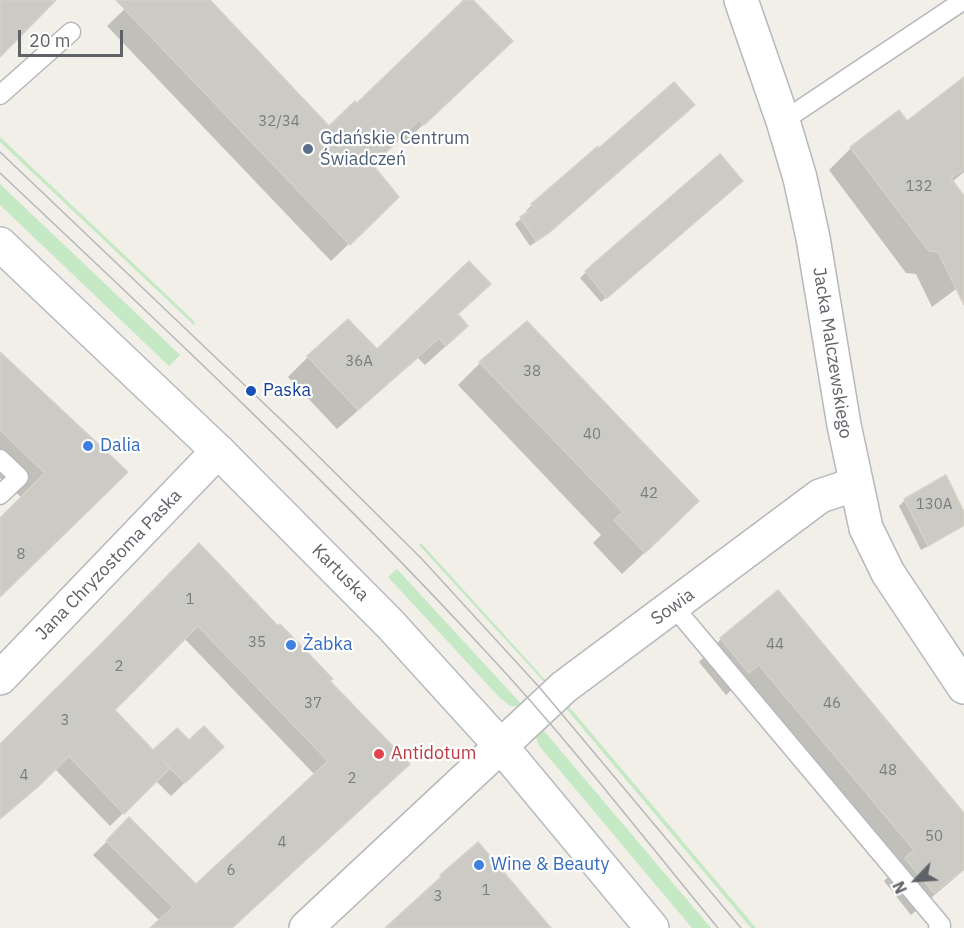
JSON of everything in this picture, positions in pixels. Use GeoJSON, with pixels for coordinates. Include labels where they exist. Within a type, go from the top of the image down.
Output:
{"type":"FeatureCollection","features":[{"type":"Feature","properties":{"kind":"street","name":"Jacka Malczewskiego"},"geometry":{"type":"LineString","coordinates":[[741,0],[800,178],[813,238],[844,425],[866,528],[888,573],[964,687]]}},
{"type":"Feature","properties":{"kind":"street","name":"Kartuska"},"geometry":{"type":"LineString","coordinates":[[0,244],[218,451],[390,624],[500,745],[652,928]]}},
{"type":"Feature","properties":{"kind":"street","name":"Jana Chryzostoma Paska"},"geometry":{"type":"LineString","coordinates":[[0,678],[218,451]]}},
{"type":"Feature","properties":{"kind":"street","name":"Sowia"},"geometry":{"type":"LineString","coordinates":[[306,928],[564,687],[820,496],[856,484]]}},
{"type":"Feature","properties":{"kind":"lane"},"geometry":{"type":"LineString","coordinates":[[783,121],[964,0]]}},
{"type":"Feature","properties":{"kind":"lane"},"geometry":{"type":"LineString","coordinates":[[0,95],[71,32]]}},
{"type":"Feature","properties":{"kind":"lane"},"geometry":{"type":"LineString","coordinates":[[0,459],[19,477],[0,495]]}},
{"type":"Feature","properties":{"kind":"lane"},"geometry":{"type":"LineString","coordinates":[[674,607],[940,925],[938,928]]}},
{"type":"Feature","properties":{"kind":"green space"},"geometry":{"type":"Polygon","coordinates":[[[0,137],[194,321],[195,326],[0,142],[0,137]]]}},
{"type":"Feature","properties":{"kind":"green space"},"geometry":{"type":"Polygon","coordinates":[[[0,184],[180,355],[169,366],[0,205],[0,184]]]}},
{"type":"Feature","properties":{"kind":"green space"},"geometry":{"type":"Polygon","coordinates":[[[421,543],[548,683],[546,684],[419,545],[421,543]]]}},
{"type":"Feature","properties":{"kind":"green space"},"geometry":{"type":"Polygon","coordinates":[[[397,569],[524,707],[510,706],[500,698],[388,577],[397,569]]]}},
{"type":"Feature","properties":{"kind":"green space"},"geometry":{"type":"Polygon","coordinates":[[[566,703],[756,928],[751,928],[563,705],[566,703]]]}},
{"type":"Feature","properties":{"kind":"green space"},"geometry":{"type":"Polygon","coordinates":[[[539,725],[711,928],[692,928],[540,747],[536,736],[539,725]]]}},
{"type":"Feature","properties":{"kind":"building"},"geometry":{"type":"Polygon","coordinates":[[[0,0],[56,0],[0,57],[0,0]]]}},
{"type":"Feature","properties":{"kind":"building"},"geometry":{"type":"Polygon","coordinates":[[[116,0],[210,0],[329,126],[355,101],[357,103],[464,0],[473,0],[513,41],[424,125],[419,120],[373,165],[399,197],[350,245],[116,0]]]}},
{"type":"Feature","properties":{"kind":"building"},"geometry":{"type":"Polygon","coordinates":[[[964,77],[964,169],[951,178],[964,196],[964,305],[938,252],[929,251],[850,147],[899,110],[907,121],[964,77]]]}},
{"type":"Feature","properties":{"kind":"building"},"geometry":{"type":"Polygon","coordinates":[[[674,82],[695,105],[550,232],[536,241],[520,217],[534,208],[531,204],[674,82]]]}},
{"type":"Feature","properties":{"kind":"building"},"geometry":{"type":"Polygon","coordinates":[[[720,154],[743,181],[607,298],[585,271],[720,154]]]}},
{"type":"Feature","properties":{"kind":"building"},"geometry":{"type":"Polygon","coordinates":[[[469,261],[491,284],[458,314],[468,326],[446,346],[439,338],[358,410],[307,356],[348,319],[377,349],[469,261]]]}},
{"type":"Feature","properties":{"kind":"building"},"geometry":{"type":"Polygon","coordinates":[[[527,321],[699,501],[645,553],[614,520],[623,512],[479,362],[527,321]]]}},
{"type":"Feature","properties":{"kind":"building"},"geometry":{"type":"Polygon","coordinates":[[[0,352],[128,472],[0,597],[0,518],[45,473],[0,430],[0,352]]]}},
{"type":"Feature","properties":{"kind":"building"},"geometry":{"type":"Polygon","coordinates":[[[946,475],[964,512],[964,525],[928,546],[904,499],[946,475]]]}},
{"type":"Feature","properties":{"kind":"building"},"geometry":{"type":"Polygon","coordinates":[[[199,543],[278,626],[280,624],[333,679],[330,681],[410,764],[232,928],[150,928],[173,907],[106,841],[129,817],[196,884],[328,761],[198,626],[115,710],[153,750],[177,728],[189,740],[204,726],[224,747],[185,783],[170,768],[124,814],[69,756],[40,785],[0,819],[0,744],[199,543]]]}},
{"type":"Feature","properties":{"kind":"building"},"geometry":{"type":"Polygon","coordinates":[[[778,590],[964,813],[964,869],[934,893],[905,858],[914,850],[759,665],[749,673],[720,638],[778,590]]]}},
{"type":"Feature","properties":{"kind":"building"},"geometry":{"type":"Polygon","coordinates":[[[478,842],[551,928],[385,928],[441,877],[440,875],[478,842]]]}},
{"type":"Feature","properties":{"kind":"tram line"},"geometry":{"type":"LineString","coordinates":[[0,152],[297,435],[421,558],[540,688],[741,928]]}},
{"type":"Feature","properties":{"kind":"tram line"},"geometry":{"type":"LineString","coordinates":[[0,173],[249,410],[430,592],[548,721],[718,928]]}},
{"type":"Feature","properties":{"kind":"place","name":"Gdańskie Centrum Świadczeń"},"geometry":{"type":"Point","coordinates":[308,149]}},
{"type":"Feature","properties":{"kind":"place","name":"Paska"},"geometry":{"type":"Point","coordinates":[251,391]}},
{"type":"Feature","properties":{"kind":"place","name":"Dalia"},"geometry":{"type":"Point","coordinates":[88,446]}},
{"type":"Feature","properties":{"kind":"place","name":"Żabka"},"geometry":{"type":"Point","coordinates":[291,645]}},
{"type":"Feature","properties":{"kind":"place","name":"Antidotum"},"geometry":{"type":"Point","coordinates":[379,754]}},
{"type":"Feature","properties":{"kind":"place","name":"Wine & Beauty"},"geometry":{"type":"Point","coordinates":[479,865]}}]}
